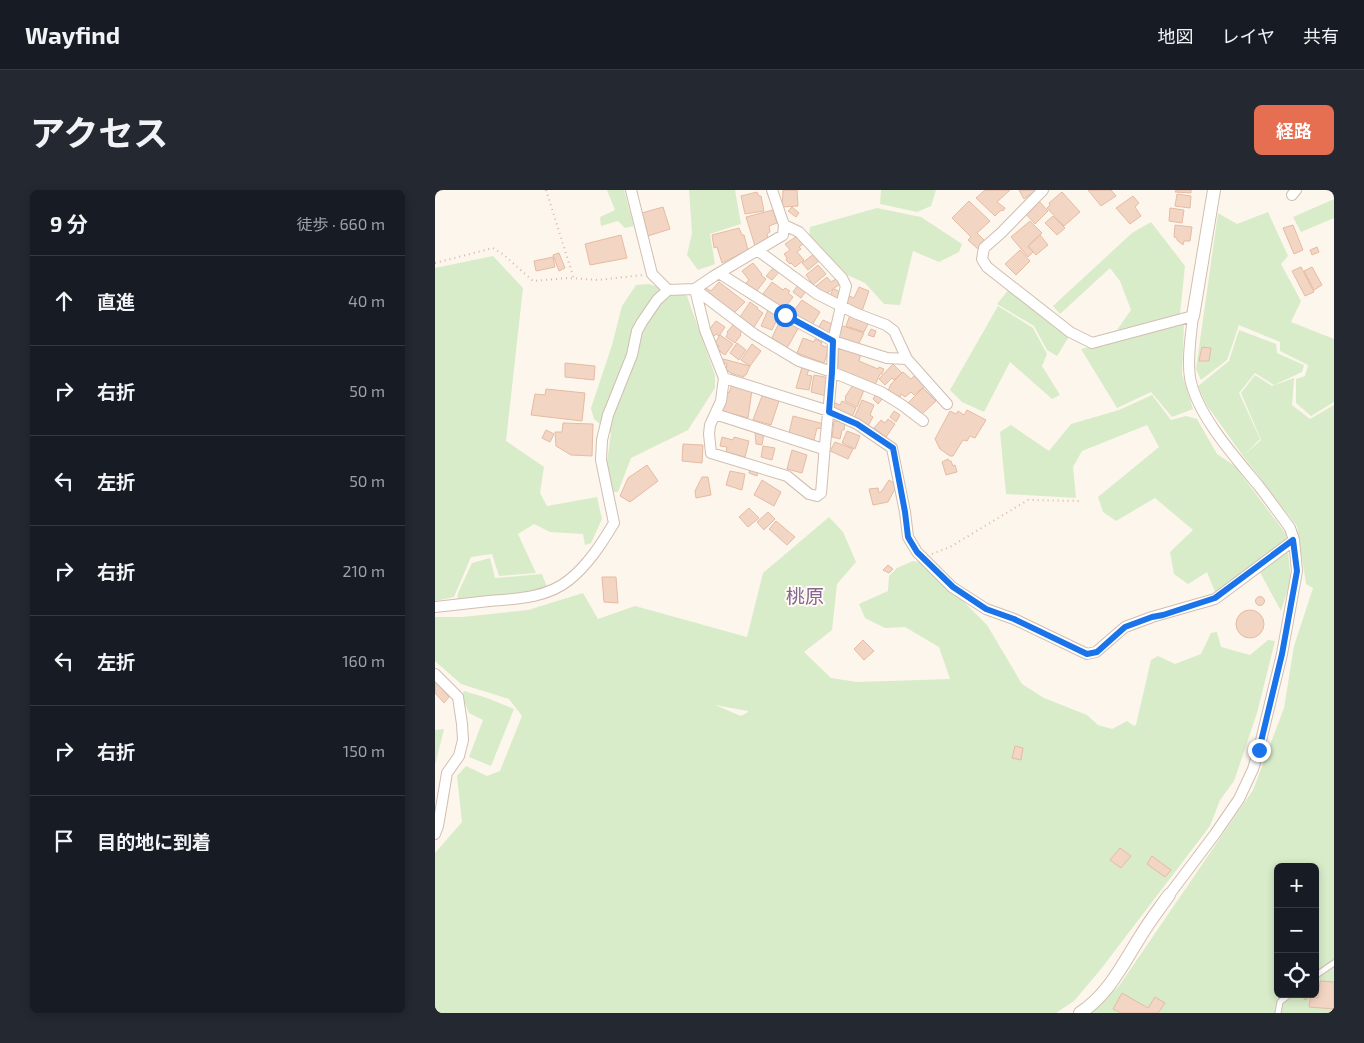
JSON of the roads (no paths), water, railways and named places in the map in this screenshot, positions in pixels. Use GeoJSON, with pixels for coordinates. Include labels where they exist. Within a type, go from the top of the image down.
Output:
{"type":"FeatureCollection","features":[{"type":"Feature","properties":{"kind":"street"},"geometry":{"type":"LineString","coordinates":[[631,190],[652,274],[668,290]]}},
{"type":"Feature","properties":{"kind":"street"},"geometry":{"type":"LineString","coordinates":[[435,607],[529,598],[556,588],[569,580],[603,542],[614,523],[601,460],[602,440],[608,415],[632,354],[637,331],[657,300],[668,290],[695,289],[783,235],[783,225],[772,190]]}},
{"type":"Feature","properties":{"kind":"street"},"geometry":{"type":"LineString","coordinates":[[1043,190],[984,248],[982,259],[987,267],[1070,332],[1092,343],[1193,316]]}},
{"type":"Feature","properties":{"kind":"street"},"geometry":{"type":"LineString","coordinates":[[1080,1013],[1097,999],[1109,985],[1169,895],[1239,799],[1253,769],[1259,750],[1291,608],[1297,571],[1290,528],[1202,410],[1191,379],[1189,365],[1193,316],[1214,190]]}},
{"type":"Feature","properties":{"kind":"street"},"geometry":{"type":"LineString","coordinates":[[695,289],[705,330],[725,378],[721,401],[710,425],[711,453],[787,476],[809,494],[817,496],[821,494],[829,412],[833,341],[847,286],[842,278],[799,232],[783,225]]}},
{"type":"Feature","properties":{"kind":"street"},"geometry":{"type":"LineString","coordinates":[[757,250],[817,294],[893,331],[907,359],[947,404]]}},
{"type":"Feature","properties":{"kind":"street"},"geometry":{"type":"LineString","coordinates":[[719,273],[785,315],[833,341],[887,358],[907,359]]}},
{"type":"Feature","properties":{"kind":"street"},"geometry":{"type":"LineString","coordinates":[[695,289],[754,334],[799,361],[881,392],[923,421]]}},
{"type":"Feature","properties":{"kind":"street"},"geometry":{"type":"LineString","coordinates":[[725,378],[829,412],[857,424],[893,448],[908,537],[917,552],[953,587],[986,609],[1014,619],[1087,654],[1097,652],[1125,627],[1215,598],[1293,540]]}},
{"type":"Feature","properties":{"kind":"street"},"geometry":{"type":"LineString","coordinates":[[715,414],[820,448],[825,445]]}},
{"type":"Feature","properties":{"kind":"street"},"geometry":{"type":"LineString","coordinates":[[435,674],[458,697],[463,724],[463,740],[459,756],[447,773],[435,834]]}},
{"type":"Feature","properties":{"kind":"lane"},"geometry":{"type":"LineString","coordinates":[[1319,973],[1334,963]]}},
{"type":"Feature","properties":{"kind":"lane"},"geometry":{"type":"LineString","coordinates":[[1278,1013],[1280,1002],[1285,998]]}},
{"type":"Feature","properties":{"kind":"district","name":"桃原"},"geometry":{"type":"Point","coordinates":[805,596]}}]}
